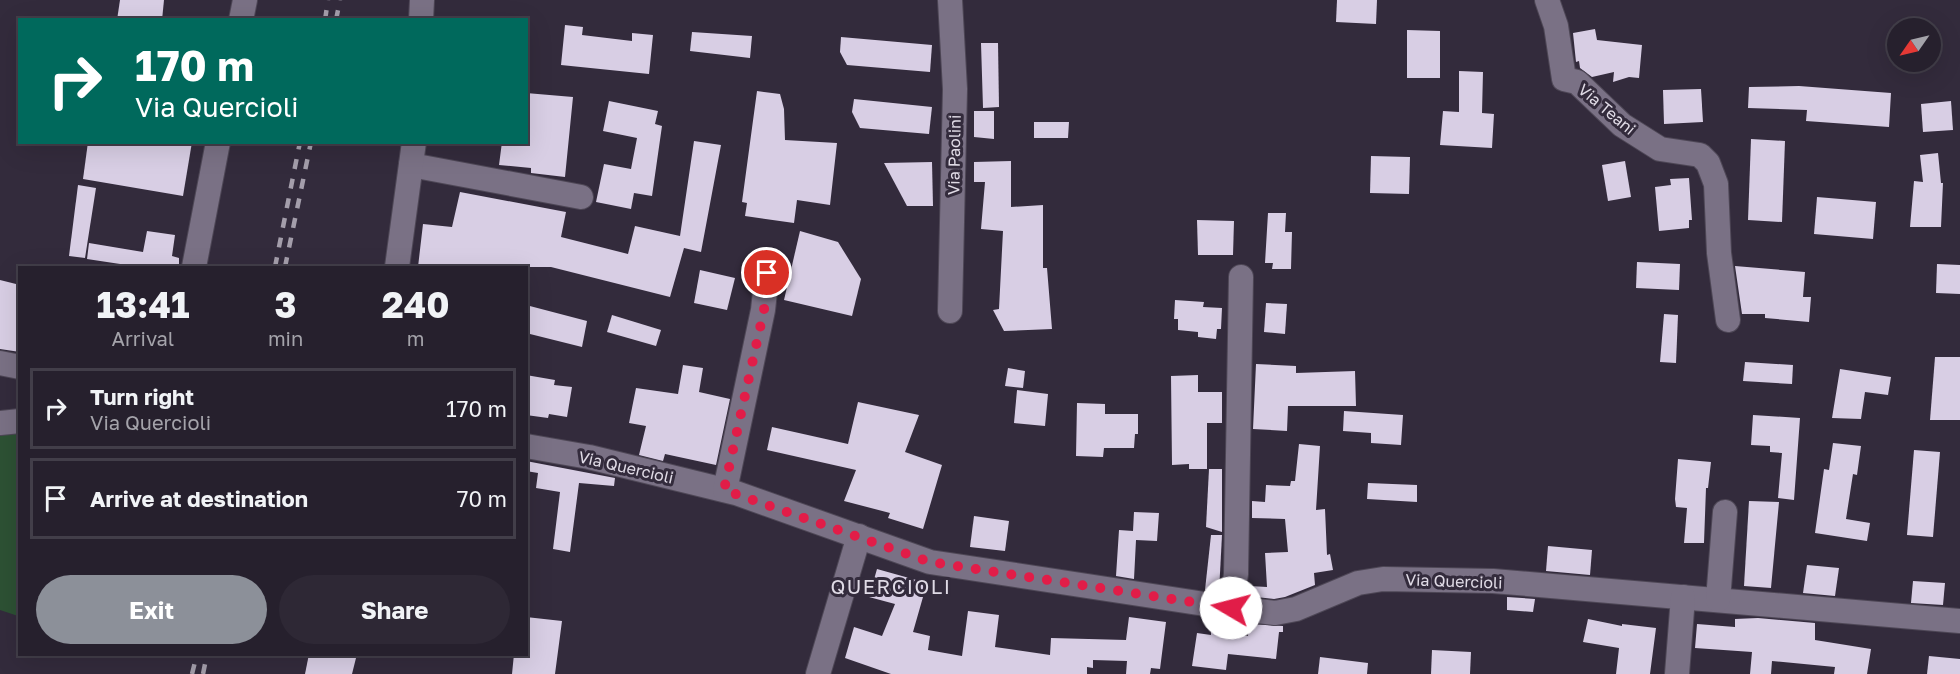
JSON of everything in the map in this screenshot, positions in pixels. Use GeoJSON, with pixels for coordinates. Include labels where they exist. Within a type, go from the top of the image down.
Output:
{"type":"FeatureCollection","features":[{"type":"Feature","properties":{"kind":"street"},"geometry":{"type":"LineString","coordinates":[[241,18],[245,0]]}},
{"type":"Feature","properties":{"kind":"street"},"geometry":{"type":"LineString","coordinates":[[421,18],[422,0]]}},
{"type":"Feature","properties":{"kind":"street","name":"Via Paolini"},"geometry":{"type":"LineString","coordinates":[[950,0],[955,89],[950,311]]}},
{"type":"Feature","properties":{"kind":"street","name":"Via Teani"},"geometry":{"type":"LineString","coordinates":[[1547,0],[1556,26],[1564,78],[1577,82],[1622,125],[1660,149],[1700,154],[1708,163],[1716,184],[1719,253],[1728,320]]}},
{"type":"Feature","properties":{"kind":"street"},"geometry":{"type":"LineString","coordinates":[[195,266],[218,144]]}},
{"type":"Feature","properties":{"kind":"street"},"geometry":{"type":"LineString","coordinates":[[397,266],[412,154],[581,197]]}},
{"type":"Feature","properties":{"kind":"street"},"geometry":{"type":"LineString","coordinates":[[724,490],[764,310],[767,273]]}},
{"type":"Feature","properties":{"kind":"street"},"geometry":{"type":"LineString","coordinates":[[1231,608],[1236,574],[1241,277]]}},
{"type":"Feature","properties":{"kind":"street"},"geometry":{"type":"LineString","coordinates":[[0,363],[18,367]]}},
{"type":"Feature","properties":{"kind":"street"},"geometry":{"type":"LineString","coordinates":[[0,423],[18,421]]}},
{"type":"Feature","properties":{"kind":"street","name":"Via Quercioli"},"geometry":{"type":"LineString","coordinates":[[528,447],[589,457],[724,490],[930,562],[1231,608],[1275,613],[1296,609],[1358,583],[1417,578],[1493,581],[1960,621]]}},
{"type":"Feature","properties":{"kind":"street"},"geometry":{"type":"LineString","coordinates":[[1718,600],[1725,512]]}},
{"type":"Feature","properties":{"kind":"street"},"geometry":{"type":"LineString","coordinates":[[818,674],[859,536]]}},
{"type":"Feature","properties":{"kind":"street"},"geometry":{"type":"LineString","coordinates":[[1677,674],[1683,597]]}},
{"type":"Feature","properties":{"kind":"green space"},"geometry":{"type":"Polygon","coordinates":[[[18,432],[18,616],[0,610],[0,434],[18,432]]]}},
{"type":"Feature","properties":{"kind":"building"},"geometry":{"type":"Polygon","coordinates":[[[120,0],[164,0],[162,18],[117,18],[120,0]]]}},
{"type":"Feature","properties":{"kind":"building"},"geometry":{"type":"Polygon","coordinates":[[[1337,0],[1377,0],[1376,24],[1336,22],[1337,0]]]}},
{"type":"Feature","properties":{"kind":"building"},"geometry":{"type":"Polygon","coordinates":[[[565,25],[583,27],[582,35],[632,41],[632,33],[653,35],[649,74],[561,65],[565,25]]]}},
{"type":"Feature","properties":{"kind":"building"},"geometry":{"type":"Polygon","coordinates":[[[1595,29],[1597,40],[1642,45],[1639,78],[1629,77],[1613,82],[1614,72],[1592,77],[1580,68],[1579,61],[1576,62],[1573,33],[1595,29]]]}},
{"type":"Feature","properties":{"kind":"building"},"geometry":{"type":"Polygon","coordinates":[[[1407,30],[1440,31],[1440,78],[1407,78],[1407,30]]]}},
{"type":"Feature","properties":{"kind":"building"},"geometry":{"type":"Polygon","coordinates":[[[692,32],[752,36],[750,58],[690,51],[692,32]]]}},
{"type":"Feature","properties":{"kind":"building"},"geometry":{"type":"Polygon","coordinates":[[[841,37],[932,45],[930,72],[847,65],[840,52],[841,37]]]}},
{"type":"Feature","properties":{"kind":"building"},"geometry":{"type":"Polygon","coordinates":[[[981,43],[998,43],[999,107],[983,108],[981,43]]]}},
{"type":"Feature","properties":{"kind":"building"},"geometry":{"type":"Polygon","coordinates":[[[1459,71],[1483,72],[1482,113],[1494,114],[1492,148],[1440,145],[1443,111],[1459,112],[1459,71]]]}},
{"type":"Feature","properties":{"kind":"building"},"geometry":{"type":"Polygon","coordinates":[[[1799,86],[1891,93],[1889,127],[1806,121],[1807,110],[1748,108],[1749,87],[1799,86]]]}},
{"type":"Feature","properties":{"kind":"building"},"geometry":{"type":"Polygon","coordinates":[[[1701,89],[1703,122],[1664,124],[1663,90],[1701,89]]]}},
{"type":"Feature","properties":{"kind":"building"},"geometry":{"type":"Polygon","coordinates":[[[757,91],[780,94],[784,109],[785,140],[837,143],[830,205],[797,200],[794,223],[745,216],[747,203],[742,202],[757,91]]]}},
{"type":"Feature","properties":{"kind":"building"},"geometry":{"type":"Polygon","coordinates":[[[528,93],[573,97],[565,177],[531,173],[531,168],[499,165],[502,144],[528,144],[528,93]]]}},
{"type":"Feature","properties":{"kind":"building"},"geometry":{"type":"Polygon","coordinates":[[[854,99],[932,107],[929,134],[860,128],[852,112],[854,99]]]}},
{"type":"Feature","properties":{"kind":"building"},"geometry":{"type":"Polygon","coordinates":[[[609,101],[658,111],[655,124],[662,126],[652,196],[634,193],[631,209],[596,202],[604,164],[631,169],[637,138],[603,131],[609,101]]]}},
{"type":"Feature","properties":{"kind":"building"},"geometry":{"type":"Polygon","coordinates":[[[1951,101],[1953,130],[1923,132],[1921,104],[1951,101]]]}},
{"type":"Feature","properties":{"kind":"building"},"geometry":{"type":"Polygon","coordinates":[[[974,111],[994,111],[994,139],[974,137],[974,111]]]}},
{"type":"Feature","properties":{"kind":"building"},"geometry":{"type":"Polygon","coordinates":[[[1034,122],[1069,122],[1068,138],[1034,138],[1034,122]]]}},
{"type":"Feature","properties":{"kind":"building"},"geometry":{"type":"Polygon","coordinates":[[[1751,139],[1785,141],[1782,222],[1748,220],[1751,139]]]}},
{"type":"Feature","properties":{"kind":"building"},"geometry":{"type":"Polygon","coordinates":[[[694,141],[721,145],[701,252],[684,248],[670,297],[551,267],[418,266],[423,224],[452,227],[460,192],[566,212],[561,237],[628,254],[635,226],[680,236],[694,141]]]}},
{"type":"Feature","properties":{"kind":"building"},"geometry":{"type":"Polygon","coordinates":[[[88,144],[192,144],[183,196],[83,179],[88,144]]]}},
{"type":"Feature","properties":{"kind":"building"},"geometry":{"type":"Polygon","coordinates":[[[1938,153],[1941,183],[1943,183],[1941,227],[1910,227],[1914,181],[1923,182],[1920,155],[1938,153]]]}},
{"type":"Feature","properties":{"kind":"building"},"geometry":{"type":"Polygon","coordinates":[[[1371,156],[1410,157],[1409,194],[1370,193],[1371,156]]]}},
{"type":"Feature","properties":{"kind":"building"},"geometry":{"type":"Polygon","coordinates":[[[1011,161],[1011,207],[1043,205],[1043,268],[1047,268],[1052,329],[1004,331],[993,310],[999,309],[1003,231],[981,229],[985,182],[974,182],[974,162],[1011,161]]]}},
{"type":"Feature","properties":{"kind":"building"},"geometry":{"type":"Polygon","coordinates":[[[1625,161],[1631,197],[1608,201],[1602,165],[1625,161]]]}},
{"type":"Feature","properties":{"kind":"building"},"geometry":{"type":"Polygon","coordinates":[[[932,162],[933,206],[907,206],[884,163],[932,162]]]}},
{"type":"Feature","properties":{"kind":"building"},"geometry":{"type":"Polygon","coordinates":[[[1689,178],[1692,220],[1689,220],[1689,228],[1659,231],[1655,187],[1671,185],[1670,179],[1689,178]]]}},
{"type":"Feature","properties":{"kind":"building"},"geometry":{"type":"Polygon","coordinates":[[[78,185],[96,188],[85,258],[69,256],[78,185]]]}},
{"type":"Feature","properties":{"kind":"building"},"geometry":{"type":"Polygon","coordinates":[[[1817,197],[1876,202],[1873,239],[1814,234],[1817,197]]]}},
{"type":"Feature","properties":{"kind":"building"},"geometry":{"type":"Polygon","coordinates":[[[1268,213],[1286,213],[1285,232],[1292,232],[1291,269],[1272,269],[1273,263],[1265,263],[1268,213]]]}},
{"type":"Feature","properties":{"kind":"building"},"geometry":{"type":"Polygon","coordinates":[[[1197,220],[1234,221],[1233,255],[1198,255],[1197,220]]]}},
{"type":"Feature","properties":{"kind":"building"},"geometry":{"type":"Polygon","coordinates":[[[147,231],[175,235],[172,256],[179,258],[179,266],[133,266],[87,259],[89,243],[143,252],[147,231]]]}},
{"type":"Feature","properties":{"kind":"building"},"geometry":{"type":"Polygon","coordinates":[[[800,231],[838,242],[861,279],[852,316],[784,300],[800,231]]]}},
{"type":"Feature","properties":{"kind":"building"},"geometry":{"type":"Polygon","coordinates":[[[1637,262],[1680,264],[1679,290],[1636,288],[1637,262]]]}},
{"type":"Feature","properties":{"kind":"building"},"geometry":{"type":"Polygon","coordinates":[[[1937,264],[1960,265],[1960,294],[1936,293],[1937,264]]]}},
{"type":"Feature","properties":{"kind":"building"},"geometry":{"type":"Polygon","coordinates":[[[1735,266],[1805,272],[1803,297],[1811,297],[1809,322],[1765,318],[1765,314],[1742,314],[1735,266]]]}},
{"type":"Feature","properties":{"kind":"building"},"geometry":{"type":"Polygon","coordinates":[[[700,270],[735,278],[727,310],[694,303],[700,270]]]}},
{"type":"Feature","properties":{"kind":"building"},"geometry":{"type":"Polygon","coordinates":[[[0,280],[18,284],[18,352],[0,349],[0,280]]]}},
{"type":"Feature","properties":{"kind":"building"},"geometry":{"type":"Polygon","coordinates":[[[1175,300],[1204,302],[1203,307],[1222,308],[1221,329],[1217,329],[1216,339],[1198,337],[1198,332],[1178,330],[1178,319],[1174,319],[1175,300]]]}},
{"type":"Feature","properties":{"kind":"building"},"geometry":{"type":"Polygon","coordinates":[[[1266,303],[1287,304],[1285,334],[1264,332],[1266,303]]]}},
{"type":"Feature","properties":{"kind":"building"},"geometry":{"type":"Polygon","coordinates":[[[528,306],[587,321],[582,347],[528,334],[528,306]]]}},
{"type":"Feature","properties":{"kind":"building"},"geometry":{"type":"Polygon","coordinates":[[[1664,314],[1678,315],[1676,363],[1660,362],[1664,314]]]}},
{"type":"Feature","properties":{"kind":"building"},"geometry":{"type":"Polygon","coordinates":[[[612,315],[661,330],[656,346],[607,332],[612,315]]]}},
{"type":"Feature","properties":{"kind":"building"},"geometry":{"type":"Polygon","coordinates":[[[1935,357],[1960,357],[1960,420],[1930,420],[1935,357]]]}},
{"type":"Feature","properties":{"kind":"building"},"geometry":{"type":"Polygon","coordinates":[[[1745,362],[1793,365],[1792,384],[1743,381],[1745,362]]]}},
{"type":"Feature","properties":{"kind":"building"},"geometry":{"type":"Polygon","coordinates":[[[1256,364],[1296,366],[1296,373],[1355,371],[1356,406],[1288,406],[1287,431],[1253,429],[1256,364]]]}},
{"type":"Feature","properties":{"kind":"building"},"geometry":{"type":"Polygon","coordinates":[[[683,365],[703,368],[699,392],[730,399],[716,465],[665,454],[663,461],[639,455],[646,426],[629,423],[636,388],[678,394],[683,365]]]}},
{"type":"Feature","properties":{"kind":"building"},"geometry":{"type":"Polygon","coordinates":[[[1008,368],[1025,371],[1023,388],[1005,386],[1008,368]]]}},
{"type":"Feature","properties":{"kind":"building"},"geometry":{"type":"Polygon","coordinates":[[[1840,369],[1891,377],[1888,395],[1865,392],[1861,419],[1832,418],[1840,369]]]}},
{"type":"Feature","properties":{"kind":"building"},"geometry":{"type":"Polygon","coordinates":[[[528,375],[555,380],[554,385],[572,387],[567,417],[549,414],[548,418],[528,415],[528,375]]]}},
{"type":"Feature","properties":{"kind":"building"},"geometry":{"type":"Polygon","coordinates":[[[1198,375],[1198,392],[1222,392],[1222,423],[1207,423],[1207,469],[1189,469],[1189,464],[1172,465],[1171,376],[1198,375]]]}},
{"type":"Feature","properties":{"kind":"building"},"geometry":{"type":"Polygon","coordinates":[[[1017,390],[1048,394],[1045,426],[1014,423],[1017,390]]]}},
{"type":"Feature","properties":{"kind":"building"},"geometry":{"type":"Polygon","coordinates":[[[858,402],[919,415],[905,452],[942,465],[923,529],[888,518],[890,513],[844,501],[856,470],[767,450],[772,427],[848,444],[858,402]]]}},
{"type":"Feature","properties":{"kind":"building"},"geometry":{"type":"Polygon","coordinates":[[[1077,403],[1105,404],[1105,414],[1138,414],[1138,434],[1135,434],[1134,448],[1104,448],[1103,457],[1076,456],[1077,403]]]}},
{"type":"Feature","properties":{"kind":"building"},"geometry":{"type":"Polygon","coordinates":[[[1344,411],[1403,415],[1401,445],[1371,443],[1371,433],[1343,431],[1344,411]]]}},
{"type":"Feature","properties":{"kind":"building"},"geometry":{"type":"Polygon","coordinates":[[[1753,415],[1800,418],[1794,500],[1778,498],[1782,453],[1770,452],[1770,446],[1751,445],[1753,415]]]}},
{"type":"Feature","properties":{"kind":"building"},"geometry":{"type":"Polygon","coordinates":[[[1833,443],[1861,446],[1857,475],[1853,474],[1846,519],[1870,523],[1867,541],[1815,533],[1824,469],[1829,470],[1833,443]]]}},
{"type":"Feature","properties":{"kind":"building"},"geometry":{"type":"Polygon","coordinates":[[[1299,444],[1320,446],[1316,510],[1325,509],[1327,555],[1330,554],[1333,570],[1314,573],[1315,585],[1285,597],[1274,599],[1247,596],[1249,586],[1267,587],[1265,553],[1288,552],[1285,519],[1252,518],[1252,501],[1265,502],[1266,485],[1290,486],[1291,481],[1295,481],[1299,444]]]}},
{"type":"Feature","properties":{"kind":"building"},"geometry":{"type":"Polygon","coordinates":[[[1914,450],[1940,452],[1933,537],[1907,535],[1914,450]]]}},
{"type":"Feature","properties":{"kind":"building"},"geometry":{"type":"Polygon","coordinates":[[[1678,459],[1711,462],[1708,488],[1706,488],[1704,543],[1684,543],[1687,508],[1676,507],[1675,499],[1678,459]]]}},
{"type":"Feature","properties":{"kind":"building"},"geometry":{"type":"Polygon","coordinates":[[[528,461],[615,478],[614,486],[579,483],[570,552],[553,549],[560,492],[536,488],[538,473],[528,471],[528,461]]]}},
{"type":"Feature","properties":{"kind":"building"},"geometry":{"type":"Polygon","coordinates":[[[1209,469],[1222,469],[1222,532],[1206,527],[1209,469]]]}},
{"type":"Feature","properties":{"kind":"building"},"geometry":{"type":"Polygon","coordinates":[[[1368,483],[1417,485],[1417,502],[1367,499],[1368,483]]]}},
{"type":"Feature","properties":{"kind":"building"},"geometry":{"type":"Polygon","coordinates":[[[1749,501],[1779,502],[1771,588],[1744,586],[1749,501]]]}},
{"type":"Feature","properties":{"kind":"building"},"geometry":{"type":"Polygon","coordinates":[[[1134,512],[1159,513],[1157,541],[1136,540],[1134,579],[1116,576],[1119,530],[1133,531],[1134,512]]]}},
{"type":"Feature","properties":{"kind":"building"},"geometry":{"type":"Polygon","coordinates":[[[974,516],[1009,521],[1005,551],[970,547],[974,516]]]}},
{"type":"Feature","properties":{"kind":"building"},"geometry":{"type":"Polygon","coordinates":[[[1211,535],[1222,535],[1219,592],[1205,590],[1211,535]]]}},
{"type":"Feature","properties":{"kind":"building"},"geometry":{"type":"Polygon","coordinates":[[[1548,546],[1592,550],[1590,575],[1546,571],[1548,546]]]}},
{"type":"Feature","properties":{"kind":"building"},"geometry":{"type":"Polygon","coordinates":[[[1807,565],[1839,568],[1835,596],[1803,593],[1807,565]]]}},
{"type":"Feature","properties":{"kind":"building"},"geometry":{"type":"Polygon","coordinates":[[[877,569],[927,583],[913,632],[930,636],[928,650],[962,656],[968,611],[999,615],[995,647],[1050,655],[1051,638],[1126,640],[1129,617],[1166,622],[1160,669],[1151,668],[1150,674],[1126,674],[1127,661],[1093,660],[1093,668],[1087,667],[1087,674],[891,674],[845,658],[854,627],[882,636],[895,604],[869,597],[877,569]]]}},
{"type":"Feature","properties":{"kind":"building"},"geometry":{"type":"Polygon","coordinates":[[[1913,581],[1945,583],[1943,605],[1911,603],[1913,581]]]}},
{"type":"Feature","properties":{"kind":"building"},"geometry":{"type":"Polygon","coordinates":[[[1507,597],[1535,599],[1533,612],[1507,610],[1507,597]]]}},
{"type":"Feature","properties":{"kind":"building"},"geometry":{"type":"Polygon","coordinates":[[[528,617],[562,621],[555,674],[512,674],[514,656],[528,656],[528,617]]]}},
{"type":"Feature","properties":{"kind":"building"},"geometry":{"type":"Polygon","coordinates":[[[1758,618],[1815,623],[1815,640],[1871,649],[1867,674],[1834,674],[1835,667],[1772,661],[1771,674],[1750,674],[1752,652],[1695,648],[1697,624],[1735,627],[1735,619],[1758,618]]]}},
{"type":"Feature","properties":{"kind":"building"},"geometry":{"type":"Polygon","coordinates":[[[1588,619],[1622,626],[1622,624],[1656,628],[1650,674],[1616,674],[1619,648],[1583,642],[1588,619]]]}},
{"type":"Feature","properties":{"kind":"building"},"geometry":{"type":"Polygon","coordinates":[[[1249,624],[1283,626],[1283,632],[1279,632],[1276,659],[1228,654],[1226,670],[1192,666],[1197,633],[1211,635],[1211,631],[1248,636],[1249,624]]]}},
{"type":"Feature","properties":{"kind":"building"},"geometry":{"type":"Polygon","coordinates":[[[1432,650],[1471,652],[1470,674],[1431,674],[1432,650]]]}},
{"type":"Feature","properties":{"kind":"building"},"geometry":{"type":"Polygon","coordinates":[[[309,656],[356,656],[352,674],[305,674],[309,656]]]}},
{"type":"Feature","properties":{"kind":"building"},"geometry":{"type":"Polygon","coordinates":[[[1929,656],[1960,659],[1960,674],[1927,674],[1929,656]]]}},
{"type":"Feature","properties":{"kind":"building"},"geometry":{"type":"Polygon","coordinates":[[[1320,657],[1368,663],[1367,674],[1318,674],[1320,657]]]}},
{"type":"Feature","properties":{"kind":"railway"},"geometry":{"type":"LineString","coordinates":[[325,18],[328,0]]}},
{"type":"Feature","properties":{"kind":"railway"},"geometry":{"type":"LineString","coordinates":[[336,18],[340,0]]}},
{"type":"Feature","properties":{"kind":"railway"},"geometry":{"type":"LineString","coordinates":[[275,266],[300,144]]}},
{"type":"Feature","properties":{"kind":"railway"},"geometry":{"type":"LineString","coordinates":[[285,266],[311,144]]}},
{"type":"Feature","properties":{"kind":"railway"},"geometry":{"type":"LineString","coordinates":[[192,674],[196,656]]}},
{"type":"Feature","properties":{"kind":"railway"},"geometry":{"type":"LineString","coordinates":[[203,674],[207,656]]}},
{"type":"Feature","properties":{"kind":"district","name":"QUERCIOLI"},"geometry":{"type":"Point","coordinates":[891,587]}},
{"type":"Feature","properties":{"kind":"route"},"geometry":{"type":"LineString","coordinates":[[767,273],[764,310],[724,490],[930,562],[1231,608]]}}]}
